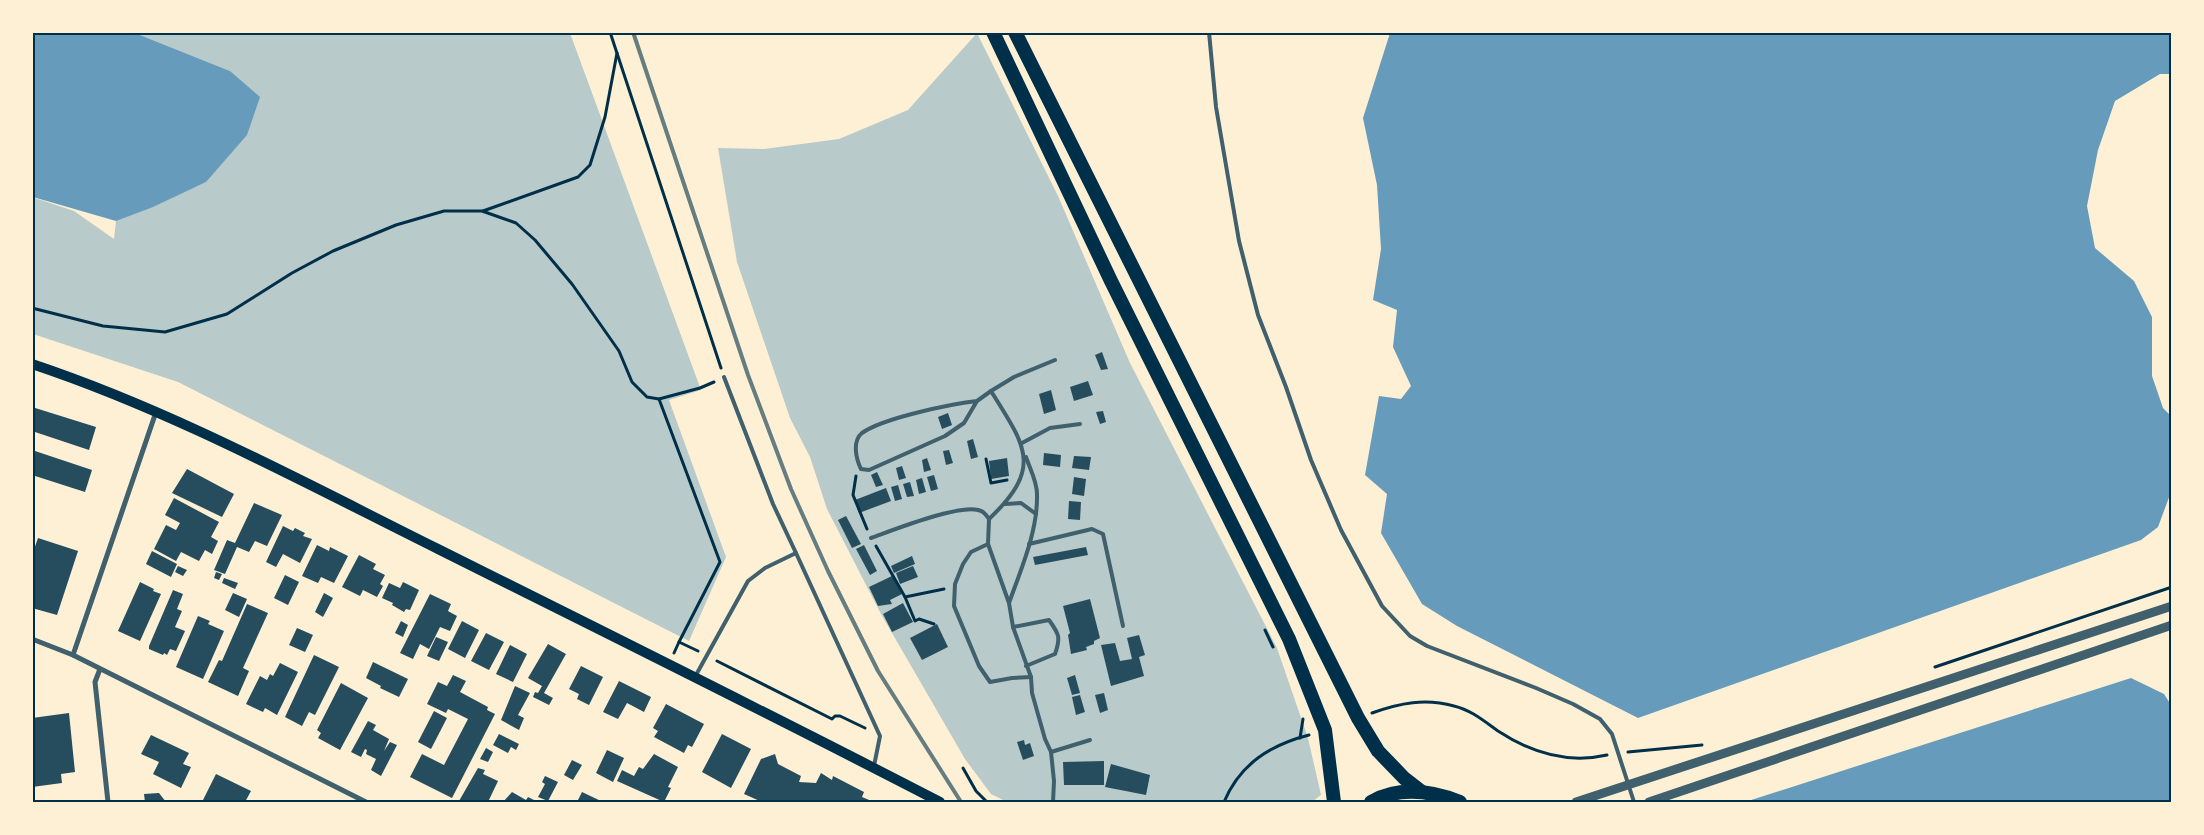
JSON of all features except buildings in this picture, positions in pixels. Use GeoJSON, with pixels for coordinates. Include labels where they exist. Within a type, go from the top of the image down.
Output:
{"type":"FeatureCollection","features":[{"type":"Feature","properties":{"kind":"highway"},"geometry":{"type":"LineString","coordinates":[[993,32],[1110,282],[1289,639],[1325,730],[1334,802]]}},
{"type":"Feature","properties":{"kind":"highway"},"geometry":{"type":"LineString","coordinates":[[1015,32],[1358,718],[1378,751],[1404,778],[1422,792]]}},
{"type":"Feature","properties":{"kind":"highway"},"geometry":{"type":"LineString","coordinates":[[1371,802],[1398,793],[1422,792],[1441,795],[1460,802]]}},
{"type":"Feature","properties":{"kind":"main road"},"geometry":{"type":"LineString","coordinates":[[32,364],[85,381],[156,411],[290,475],[695,677],[940,802]]}},
{"type":"Feature","properties":{"kind":"street"},"geometry":{"type":"LineString","coordinates":[[73,655],[156,411]]}},
{"type":"Feature","properties":{"kind":"street"},"geometry":{"type":"LineString","coordinates":[[1576,802],[2172,606]]}},
{"type":"Feature","properties":{"kind":"street"},"geometry":{"type":"LineString","coordinates":[[1649,802],[2172,625]]}},
{"type":"Feature","properties":{"kind":"street"},"geometry":{"type":"LineString","coordinates":[[32,639],[73,655],[366,802]]}},
{"type":"Feature","properties":{"kind":"street"},"geometry":{"type":"LineString","coordinates":[[100,669],[95,682],[108,802]]}},
{"type":"Feature","properties":{"kind":"lane"},"geometry":{"type":"LineString","coordinates":[[1209,32],[1216,107],[1237,232],[1258,315],[1286,387],[1311,460],[1337,521],[1382,606],[1410,636],[1427,646],[1536,688],[1573,704],[1600,719],[1612,734],[1634,802]]}},
{"type":"Feature","properties":{"kind":"lane"},"geometry":{"type":"LineString","coordinates":[[977,401],[942,407],[884,423],[861,434],[856,441],[857,462],[861,469],[869,470],[945,436],[964,423],[977,401],[991,391],[1014,377],[1055,360]]}},
{"type":"Feature","properties":{"kind":"lane"},"geometry":{"type":"LineString","coordinates":[[724,377],[773,504],[880,736],[874,768]]}},
{"type":"Feature","properties":{"kind":"lane"},"geometry":{"type":"LineString","coordinates":[[991,391],[1022,442],[1038,493],[1036,514],[1029,544],[1009,603]]}},
{"type":"Feature","properties":{"kind":"lane"},"geometry":{"type":"LineString","coordinates":[[1022,442],[1050,428],[1080,424]]}},
{"type":"Feature","properties":{"kind":"lane"},"geometry":{"type":"LineString","coordinates":[[1025,455],[1018,486],[1005,504],[989,519],[988,544],[1009,603],[1013,627],[1031,677],[1032,693],[1045,739],[1051,752],[1054,781],[1053,802]]}},
{"type":"Feature","properties":{"kind":"lane"},"geometry":{"type":"LineString","coordinates":[[1005,504],[1020,503],[1036,514]]}},
{"type":"Feature","properties":{"kind":"lane"},"geometry":{"type":"LineString","coordinates":[[871,538],[940,514],[965,509],[980,510],[989,519]]}},
{"type":"Feature","properties":{"kind":"lane"},"geometry":{"type":"LineString","coordinates":[[1029,544],[1092,529],[1103,534],[1123,626]]}},
{"type":"Feature","properties":{"kind":"lane"},"geometry":{"type":"LineString","coordinates":[[988,544],[971,552],[955,584],[954,606],[979,666],[990,682],[1031,677]]}},
{"type":"Feature","properties":{"kind":"lane"},"geometry":{"type":"LineString","coordinates":[[695,677],[748,581],[765,568],[796,553]]}},
{"type":"Feature","properties":{"kind":"lane"},"geometry":{"type":"LineString","coordinates":[[1013,627],[1049,620],[1058,633],[1060,641],[1054,654],[1026,666]]}},
{"type":"Feature","properties":{"kind":"lane"},"geometry":{"type":"LineString","coordinates":[[1051,752],[1090,740]]}},
{"type":"Feature","properties":{"kind":"path"},"geometry":{"type":"LineString","coordinates":[[32,308],[103,326],[164,332],[227,314],[292,273],[325,256],[396,225],[444,211],[482,211],[516,223],[535,240],[572,284],[619,351],[632,382],[647,397],[659,399],[700,388],[724,377],[610,32]]}},
{"type":"Feature","properties":{"kind":"path"},"geometry":{"type":"LineString","coordinates":[[482,211],[578,177],[590,165],[605,117],[617,52]]}},
{"type":"Feature","properties":{"kind":"path"},"geometry":{"type":"LineString","coordinates":[[986,459],[991,483],[1020,477]]}},
{"type":"Feature","properties":{"kind":"path"},"geometry":{"type":"LineString","coordinates":[[934,624],[919,619],[914,621],[906,597],[942,590],[947,587],[949,579],[960,573]]}},
{"type":"Feature","properties":{"kind":"path"},"geometry":{"type":"LineString","coordinates":[[1926,670],[2172,587]]}},
{"type":"Feature","properties":{"kind":"path"},"geometry":{"type":"LineString","coordinates":[[1372,713],[1399,703],[1429,701],[1456,706],[1478,716],[1517,744],[1539,753],[1580,758],[1618,752],[1709,744]]}},
{"type":"Feature","properties":{"kind":"path"},"geometry":{"type":"LineString","coordinates":[[829,724],[832,719]]}},
{"type":"Feature","properties":{"kind":"path"},"geometry":{"type":"LineString","coordinates":[[1224,802],[1244,771],[1258,758],[1285,741],[1313,734]]}},
{"type":"Feature","properties":{"kind":"path"},"geometry":{"type":"LineString","coordinates":[[963,768],[976,792],[987,802]]}},
{"type":"Feature","properties":{"kind":"shaded area"},"geometry":{"type":"Polygon","coordinates":[[[135,33],[570,33],[701,390],[669,400],[726,557],[689,641],[178,382],[33,334],[32,197],[74,211],[114,239],[116,221],[206,182],[230,71],[135,33]]]}},
{"type":"Feature","properties":{"kind":"shaded area"},"geometry":{"type":"Polygon","coordinates":[[[977,33],[1058,196],[1130,363],[1277,648],[1308,738],[1321,795],[1312,802],[1007,802],[991,794],[965,759],[881,614],[827,509],[810,457],[790,418],[737,262],[718,148],[764,149],[839,139],[908,110],[977,33]]]}},
{"type":"Feature","properties":{"kind":"water"},"geometry":{"type":"Polygon","coordinates":[[[33,32],[135,33],[230,71],[260,97],[247,135],[206,182],[153,207],[116,221],[33,197],[33,32]]]}},
{"type":"Feature","properties":{"kind":"water"},"geometry":{"type":"Polygon","coordinates":[[[1390,33],[2171,33],[2171,74],[2160,74],[2115,101],[2098,150],[2087,206],[2095,248],[2134,281],[2152,317],[2152,376],[2163,408],[2172,417],[2171,492],[2158,527],[2141,540],[1638,718],[1457,626],[1422,604],[1381,533],[1387,494],[1365,475],[1379,396],[1401,399],[1411,386],[1393,347],[1397,310],[1373,300],[1381,249],[1377,185],[1363,118],[1390,33]]]}},
{"type":"Feature","properties":{"kind":"water"},"geometry":{"type":"Polygon","coordinates":[[[2131,678],[2164,694],[2171,705],[2171,802],[1745,802],[2131,678]]]}},
{"type":"Feature","properties":{"kind":"railway"},"geometry":{"type":"LineString","coordinates":[[633,32],[748,375],[791,489],[828,571],[878,671],[961,802]]}}]}
